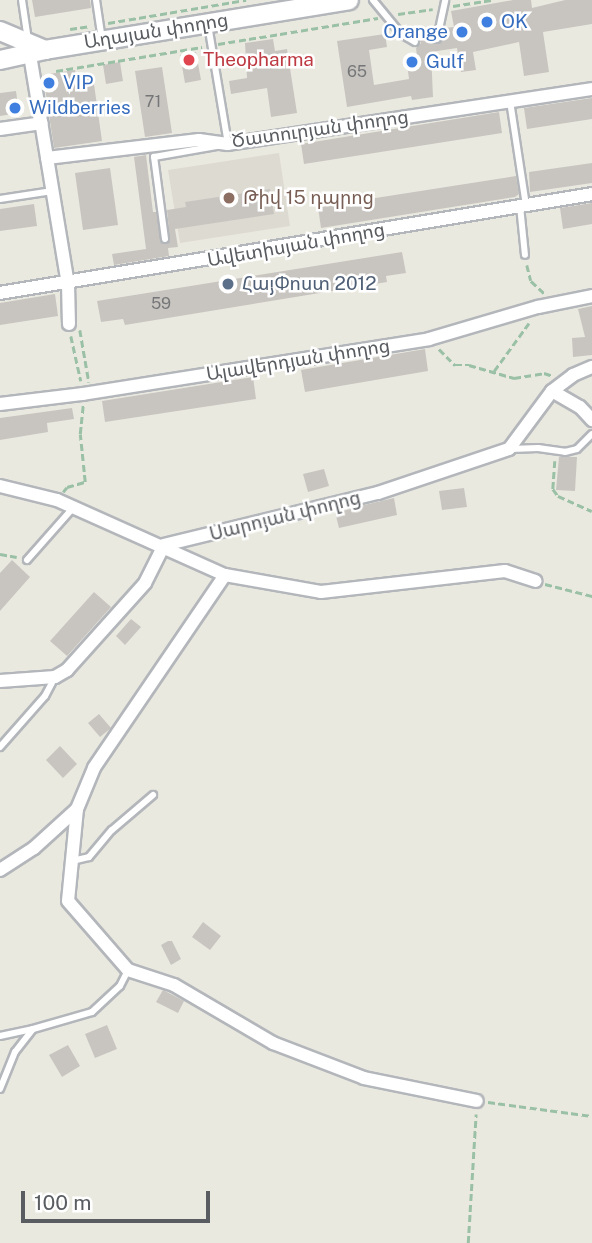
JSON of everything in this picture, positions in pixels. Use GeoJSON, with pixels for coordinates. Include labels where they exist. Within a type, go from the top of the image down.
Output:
{"type":"FeatureCollection","features":[{"type":"Feature","properties":{"kind":"main road","name":"Աղայան փողոց"},"geometry":{"type":"LineString","coordinates":[[0,60],[101,32],[207,23],[349,0]]}},
{"type":"Feature","properties":{"kind":"main road"},"geometry":{"type":"LineString","coordinates":[[0,31],[35,49]]}},
{"type":"Feature","properties":{"kind":"street"},"geometry":{"type":"LineString","coordinates":[[35,49],[47,158],[74,323]]}},
{"type":"Feature","properties":{"kind":"street","name":"Ծատուրյան փողոց"},"geometry":{"type":"LineString","coordinates":[[47,158],[199,140],[228,144],[592,89]]}},
{"type":"Feature","properties":{"kind":"street"},"geometry":{"type":"LineString","coordinates":[[0,129],[42,122]]}},
{"type":"Feature","properties":{"kind":"street","name":"Ավետիսյան փողոց"},"geometry":{"type":"LineString","coordinates":[[0,293],[68,284],[592,194]]}},
{"type":"Feature","properties":{"kind":"street","name":"Ալավերդյան փողոց"},"geometry":{"type":"LineString","coordinates":[[0,404],[83,394],[429,339],[538,307],[592,296]]}},
{"type":"Feature","properties":{"kind":"street"},"geometry":{"type":"LineString","coordinates":[[509,449],[557,387],[592,367]]}},
{"type":"Feature","properties":{"kind":"street"},"geometry":{"type":"LineString","coordinates":[[557,387],[592,420]]}},
{"type":"Feature","properties":{"kind":"street","name":"Սարոյան փողոց"},"geometry":{"type":"LineString","coordinates":[[164,545],[378,493],[509,449]]}},
{"type":"Feature","properties":{"kind":"street"},"geometry":{"type":"LineString","coordinates":[[0,486],[57,500],[164,545],[225,575],[321,592],[505,571],[535,582]]}},
{"type":"Feature","properties":{"kind":"street"},"geometry":{"type":"LineString","coordinates":[[0,681],[55,677],[67,670],[145,583],[164,545]]}},
{"type":"Feature","properties":{"kind":"street"},"geometry":{"type":"LineString","coordinates":[[225,575],[94,768],[77,809],[68,901],[128,970],[174,985],[272,1043],[364,1077],[477,1101]]}},
{"type":"Feature","properties":{"kind":"street"},"geometry":{"type":"LineString","coordinates":[[0,870],[34,848],[77,809]]}},
{"type":"Feature","properties":{"kind":"lane"},"geometry":{"type":"LineString","coordinates":[[22,0],[35,49]]}},
{"type":"Feature","properties":{"kind":"lane"},"geometry":{"type":"LineString","coordinates":[[96,0],[101,32]]}},
{"type":"Feature","properties":{"kind":"lane"},"geometry":{"type":"LineString","coordinates":[[373,0],[401,34],[415,42]]}},
{"type":"Feature","properties":{"kind":"lane"},"geometry":{"type":"LineString","coordinates":[[437,38],[445,4]]}},
{"type":"Feature","properties":{"kind":"lane"},"geometry":{"type":"LineString","coordinates":[[165,239],[154,158],[228,144],[207,23]]}},
{"type":"Feature","properties":{"kind":"lane"},"geometry":{"type":"LineString","coordinates":[[510,101],[523,206],[526,257]]}},
{"type":"Feature","properties":{"kind":"lane"},"geometry":{"type":"LineString","coordinates":[[0,199],[52,191]]}},
{"type":"Feature","properties":{"kind":"lane"},"geometry":{"type":"LineString","coordinates":[[509,449],[538,448],[565,452],[577,449],[592,434]]}},
{"type":"Feature","properties":{"kind":"lane"},"geometry":{"type":"LineString","coordinates":[[27,560],[74,508]]}},
{"type":"Feature","properties":{"kind":"lane"},"geometry":{"type":"LineString","coordinates":[[0,747],[45,696],[55,677]]}},
{"type":"Feature","properties":{"kind":"lane"},"geometry":{"type":"LineString","coordinates":[[72,861],[89,856],[112,830],[153,794]]}},
{"type":"Feature","properties":{"kind":"lane"},"geometry":{"type":"LineString","coordinates":[[0,1036],[33,1030],[92,1012],[120,986],[128,970]]}},
{"type":"Feature","properties":{"kind":"lane"},"geometry":{"type":"LineString","coordinates":[[0,1089],[15,1052],[33,1030]]}},
{"type":"Feature","properties":{"kind":"path"},"geometry":{"type":"LineString","coordinates":[[62,31],[101,32],[246,0]]}},
{"type":"Feature","properties":{"kind":"path"},"geometry":{"type":"LineString","coordinates":[[56,71],[445,4],[492,0]]}},
{"type":"Feature","properties":{"kind":"path"},"geometry":{"type":"LineString","coordinates":[[526,257],[531,281],[545,294]]}},
{"type":"Feature","properties":{"kind":"path"},"geometry":{"type":"LineString","coordinates":[[74,323],[91,378]]}},
{"type":"Feature","properties":{"kind":"path"},"geometry":{"type":"LineString","coordinates":[[74,323],[81,380]]}},
{"type":"Feature","properties":{"kind":"path"},"geometry":{"type":"LineString","coordinates":[[494,371],[528,325]]}},
{"type":"Feature","properties":{"kind":"path"},"geometry":{"type":"LineString","coordinates":[[429,339],[455,365],[494,371],[514,378],[544,373],[560,377],[557,387]]}},
{"type":"Feature","properties":{"kind":"path"},"geometry":{"type":"LineString","coordinates":[[57,500],[67,487],[85,482],[80,435],[83,394]]}},
{"type":"Feature","properties":{"kind":"path"},"geometry":{"type":"LineString","coordinates":[[555,457],[553,489],[558,496],[592,511]]}},
{"type":"Feature","properties":{"kind":"path"},"geometry":{"type":"LineString","coordinates":[[0,554],[27,560]]}},
{"type":"Feature","properties":{"kind":"path"},"geometry":{"type":"LineString","coordinates":[[535,582],[592,596]]}},
{"type":"Feature","properties":{"kind":"path"},"geometry":{"type":"LineString","coordinates":[[468,1243],[477,1101],[592,1116]]}},
{"type":"Feature","properties":{"kind":"shaded area","name":"Թիվ 15 դպրոց"},"geometry":{"type":"Polygon","coordinates":[[[279,153],[290,226],[180,243],[168,170],[279,153]]]}},
{"type":"Feature","properties":{"kind":"building"},"geometry":{"type":"Polygon","coordinates":[[[32,0],[90,0],[91,8],[35,17],[32,0]]]}},
{"type":"Feature","properties":{"kind":"building"},"geometry":{"type":"Polygon","coordinates":[[[513,0],[531,0],[532,8],[565,0],[592,0],[592,24],[543,32],[549,72],[524,76],[519,42],[473,52],[476,70],[461,72],[457,48],[431,52],[433,97],[412,100],[411,96],[347,107],[337,41],[385,34],[387,47],[369,50],[374,85],[409,79],[406,57],[417,56],[416,48],[421,43],[413,33],[433,30],[432,41],[439,44],[445,28],[454,27],[451,11],[513,0]]]}},
{"type":"Feature","properties":{"kind":"building"},"geometry":{"type":"Polygon","coordinates":[[[273,39],[275,51],[287,49],[297,113],[271,117],[267,88],[231,94],[229,81],[247,78],[245,43],[273,39]]]}},
{"type":"Feature","properties":{"kind":"building"},"geometry":{"type":"Polygon","coordinates":[[[196,52],[201,80],[185,83],[180,55],[196,52]]]}},
{"type":"Feature","properties":{"kind":"building"},"geometry":{"type":"Polygon","coordinates":[[[120,62],[123,81],[106,84],[103,65],[120,62]]]}},
{"type":"Feature","properties":{"kind":"building"},"geometry":{"type":"Polygon","coordinates":[[[162,67],[172,133],[145,137],[135,71],[162,67]]]}},
{"type":"Feature","properties":{"kind":"building"},"geometry":{"type":"Polygon","coordinates":[[[75,70],[77,80],[93,77],[102,141],[54,148],[43,75],[75,70]]]}},
{"type":"Feature","properties":{"kind":"building"},"geometry":{"type":"Polygon","coordinates":[[[16,91],[19,113],[0,116],[0,93],[16,91]]]}},
{"type":"Feature","properties":{"kind":"building"},"geometry":{"type":"Polygon","coordinates":[[[592,98],[592,119],[527,129],[524,108],[592,98]]]}},
{"type":"Feature","properties":{"kind":"building"},"geometry":{"type":"Polygon","coordinates":[[[499,112],[502,133],[304,164],[301,144],[499,112]]]}},
{"type":"Feature","properties":{"kind":"building"},"geometry":{"type":"Polygon","coordinates":[[[146,155],[153,212],[156,212],[162,244],[170,241],[167,210],[186,207],[185,202],[270,189],[274,214],[175,229],[178,247],[168,248],[169,256],[114,265],[112,254],[146,249],[134,157],[146,155]]]}},
{"type":"Feature","properties":{"kind":"building"},"geometry":{"type":"Polygon","coordinates":[[[592,163],[592,183],[530,192],[529,172],[592,163]]]}},
{"type":"Feature","properties":{"kind":"building"},"geometry":{"type":"Polygon","coordinates":[[[110,168],[118,225],[83,230],[75,173],[110,168]]]}},
{"type":"Feature","properties":{"kind":"building"},"geometry":{"type":"Polygon","coordinates":[[[516,176],[519,194],[515,197],[321,228],[318,207],[516,176]]]}},
{"type":"Feature","properties":{"kind":"building"},"geometry":{"type":"Polygon","coordinates":[[[592,203],[592,224],[563,229],[560,208],[592,203]]]}},
{"type":"Feature","properties":{"kind":"building"},"geometry":{"type":"Polygon","coordinates":[[[34,204],[37,226],[0,231],[0,209],[34,204]]]}},
{"type":"Feature","properties":{"kind":"building"},"geometry":{"type":"Polygon","coordinates":[[[402,252],[406,273],[386,276],[387,282],[125,325],[123,319],[101,322],[97,301],[402,252]]]}},
{"type":"Feature","properties":{"kind":"building"},"geometry":{"type":"Polygon","coordinates":[[[55,294],[58,316],[0,325],[0,303],[55,294]]]}},
{"type":"Feature","properties":{"kind":"building"},"geometry":{"type":"Polygon","coordinates":[[[592,306],[592,355],[573,357],[572,338],[585,337],[578,309],[592,306]]]}},
{"type":"Feature","properties":{"kind":"building"},"geometry":{"type":"Polygon","coordinates":[[[425,349],[428,371],[305,392],[301,370],[425,349]]]}},
{"type":"Feature","properties":{"kind":"building"},"geometry":{"type":"Polygon","coordinates":[[[253,377],[256,399],[105,422],[102,401],[253,377]]]}},
{"type":"Feature","properties":{"kind":"building"},"geometry":{"type":"Polygon","coordinates":[[[72,408],[74,419],[47,423],[48,432],[0,440],[0,418],[72,408]]]}},
{"type":"Feature","properties":{"kind":"building"},"geometry":{"type":"Polygon","coordinates":[[[559,457],[577,457],[575,491],[556,490],[559,457]]]}},
{"type":"Feature","properties":{"kind":"building"},"geometry":{"type":"Polygon","coordinates":[[[324,469],[329,486],[308,492],[303,474],[324,469]]]}},
{"type":"Feature","properties":{"kind":"building"},"geometry":{"type":"Polygon","coordinates":[[[464,488],[467,507],[442,510],[439,491],[464,488]]]}},
{"type":"Feature","properties":{"kind":"building"},"geometry":{"type":"Polygon","coordinates":[[[394,498],[397,515],[339,528],[335,512],[394,498]]]}},
{"type":"Feature","properties":{"kind":"building"},"geometry":{"type":"Polygon","coordinates":[[[12,560],[30,577],[0,611],[0,573],[12,560]]]}},
{"type":"Feature","properties":{"kind":"building"},"geometry":{"type":"Polygon","coordinates":[[[94,592],[111,607],[67,656],[50,641],[94,592]]]}},
{"type":"Feature","properties":{"kind":"building"},"geometry":{"type":"Polygon","coordinates":[[[131,619],[141,627],[125,645],[116,636],[131,619]]]}},
{"type":"Feature","properties":{"kind":"building"},"geometry":{"type":"Polygon","coordinates":[[[99,714],[111,728],[100,737],[88,723],[99,714]]]}},
{"type":"Feature","properties":{"kind":"building"},"geometry":{"type":"Polygon","coordinates":[[[60,746],[77,764],[63,778],[46,760],[60,746]]]}},
{"type":"Feature","properties":{"kind":"building"},"geometry":{"type":"Polygon","coordinates":[[[203,922],[221,936],[210,950],[192,937],[203,922]]]}},
{"type":"Feature","properties":{"kind":"building"},"geometry":{"type":"Polygon","coordinates":[[[172,941],[181,959],[171,965],[161,945],[172,941]]]}},
{"type":"Feature","properties":{"kind":"building"},"geometry":{"type":"Polygon","coordinates":[[[163,990],[184,1001],[178,1013],[156,1002],[163,990]]]}},
{"type":"Feature","properties":{"kind":"building"},"geometry":{"type":"Polygon","coordinates":[[[107,1025],[117,1049],[95,1058],[85,1034],[107,1025]]]}},
{"type":"Feature","properties":{"kind":"building"},"geometry":{"type":"Polygon","coordinates":[[[68,1045],[80,1066],[62,1077],[49,1055],[68,1045]]]}},
{"type":"Feature","properties":{"kind":"place","name":"OK"},"geometry":{"type":"Point","coordinates":[487,22]}},
{"type":"Feature","properties":{"kind":"place","name":"Orange"},"geometry":{"type":"Point","coordinates":[462,32]}},
{"type":"Feature","properties":{"kind":"place","name":"Theopharma"},"geometry":{"type":"Point","coordinates":[189,60]}},
{"type":"Feature","properties":{"kind":"place","name":"Gulf"},"geometry":{"type":"Point","coordinates":[412,62]}},
{"type":"Feature","properties":{"kind":"place","name":"VIP"},"geometry":{"type":"Point","coordinates":[49,83]}},
{"type":"Feature","properties":{"kind":"place","name":"Wildberries"},"geometry":{"type":"Point","coordinates":[15,108]}},
{"type":"Feature","properties":{"kind":"place","name":"Թիվ 15 դպրոց"},"geometry":{"type":"Point","coordinates":[229,198]}},
{"type":"Feature","properties":{"kind":"place","name":"ՀայՓոստ 2012"},"geometry":{"type":"Point","coordinates":[228,284]}}]}
